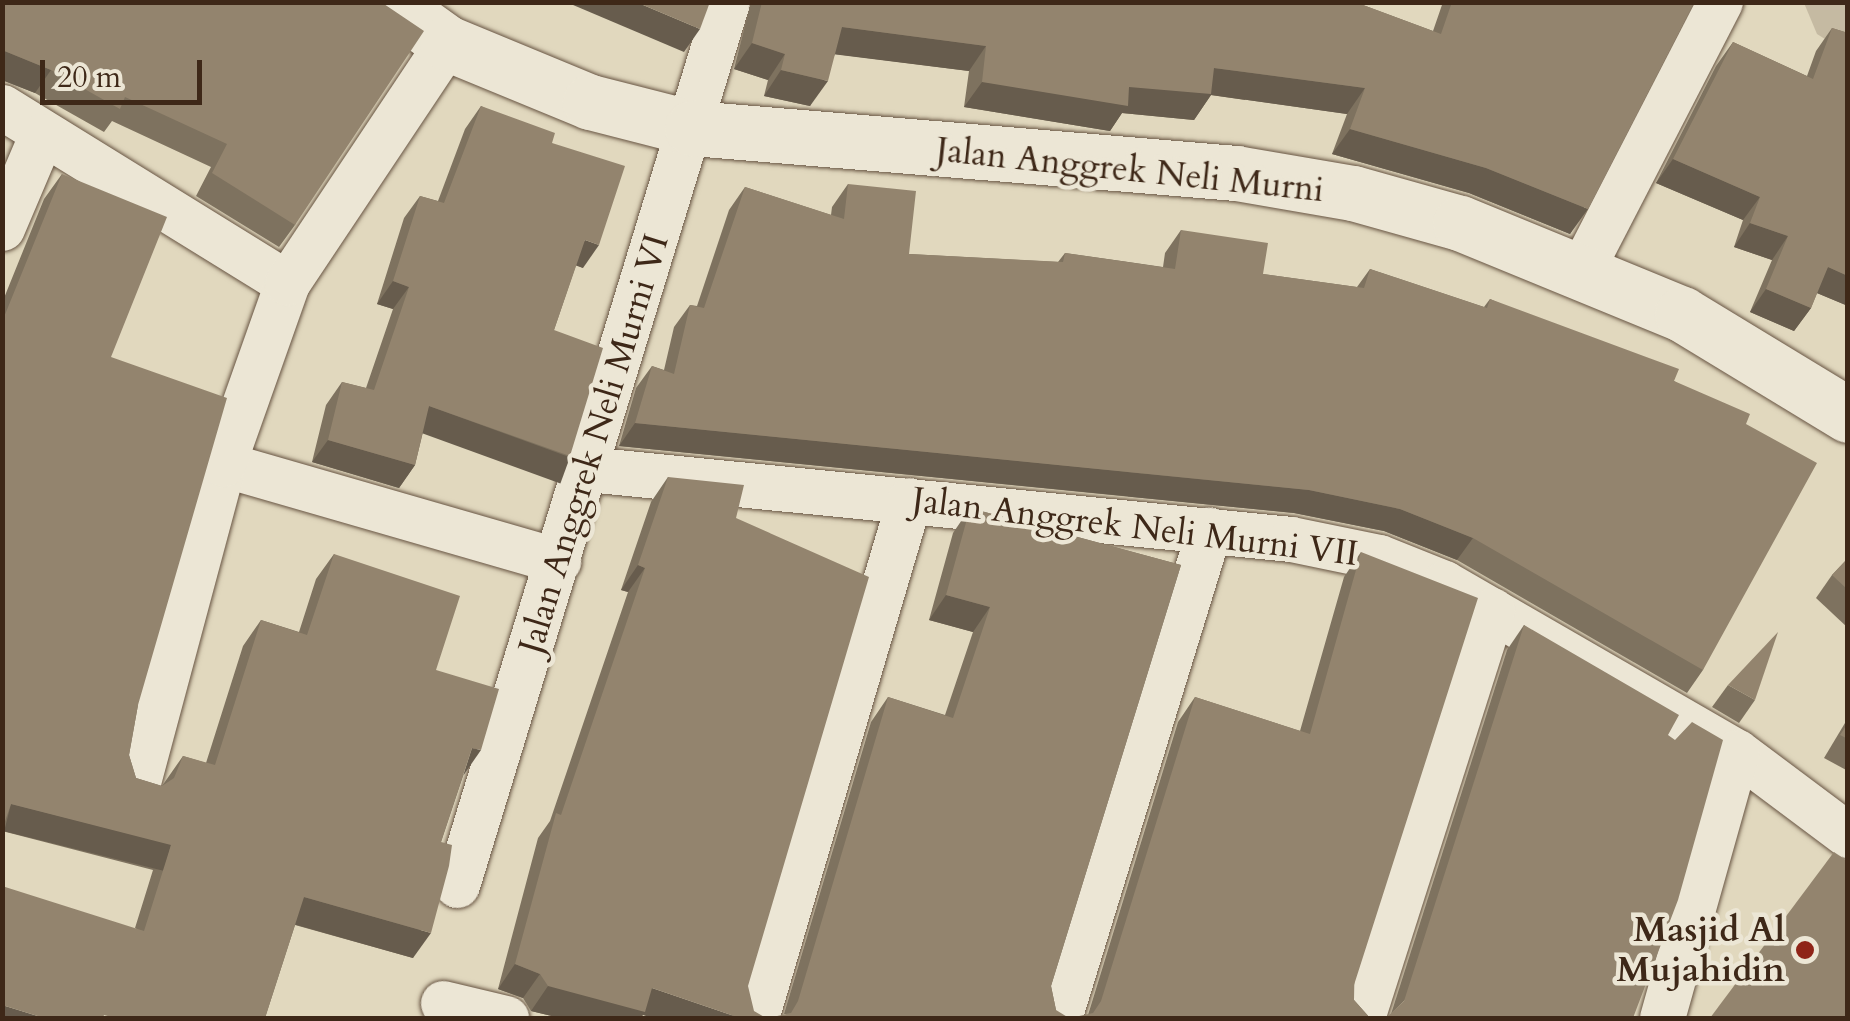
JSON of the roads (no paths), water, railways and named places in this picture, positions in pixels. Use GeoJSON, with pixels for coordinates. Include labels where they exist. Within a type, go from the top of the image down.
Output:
{"type":"FeatureCollection","features":[{"type":"Feature","properties":{"kind":"street","name":"Jalan Anggrek Neli Murni"},"geometry":{"type":"LineString","coordinates":[[390,2],[447,44],[590,102],[692,128],[1236,174],[1353,193],[1582,269],[1682,314],[1848,414]]}},
{"type":"Feature","properties":{"kind":"street","name":"Jalan Anggrek Neli Murni VI"},"geometry":{"type":"LineString","coordinates":[[456,885],[692,128],[726,2]]}},
{"type":"Feature","properties":{"kind":"street"},"geometry":{"type":"LineString","coordinates":[[1582,269],[1720,2]]}},
{"type":"Feature","properties":{"kind":"street"},"geometry":{"type":"LineString","coordinates":[[137,786],[223,464],[287,283],[447,44]]}},
{"type":"Feature","properties":{"kind":"street"},"geometry":{"type":"LineString","coordinates":[[2,107],[41,136],[287,283]]}},
{"type":"Feature","properties":{"kind":"street"},"geometry":{"type":"LineString","coordinates":[[2,228],[41,136]]}},
{"type":"Feature","properties":{"kind":"street"},"geometry":{"type":"LineString","coordinates":[[223,464],[558,560]]}},
{"type":"Feature","properties":{"kind":"street","name":"Jalan Anggrek Neli Murni VII"},"geometry":{"type":"LineString","coordinates":[[586,469],[1210,530],[1379,557],[1492,610],[1737,752],[1848,835]]}},
{"type":"Feature","properties":{"kind":"street"},"geometry":{"type":"LineString","coordinates":[[756,1018],[909,500]]}},
{"type":"Feature","properties":{"kind":"street"},"geometry":{"type":"LineString","coordinates":[[1059,1018],[1210,530]]}},
{"type":"Feature","properties":{"kind":"street"},"geometry":{"type":"LineString","coordinates":[[1362,1018],[1492,610]]}},
{"type":"Feature","properties":{"kind":"street"},"geometry":{"type":"LineString","coordinates":[[1662,1018],[1737,752]]}},
{"type":"Feature","properties":{"kind":"street"},"geometry":{"type":"LineString","coordinates":[[444,1003],[506,1018]]}},
{"type":"Feature","properties":{"kind":"place","name":"Masjid Al Mujahidin"},"geometry":{"type":"Point","coordinates":[1805,950]}}]}
